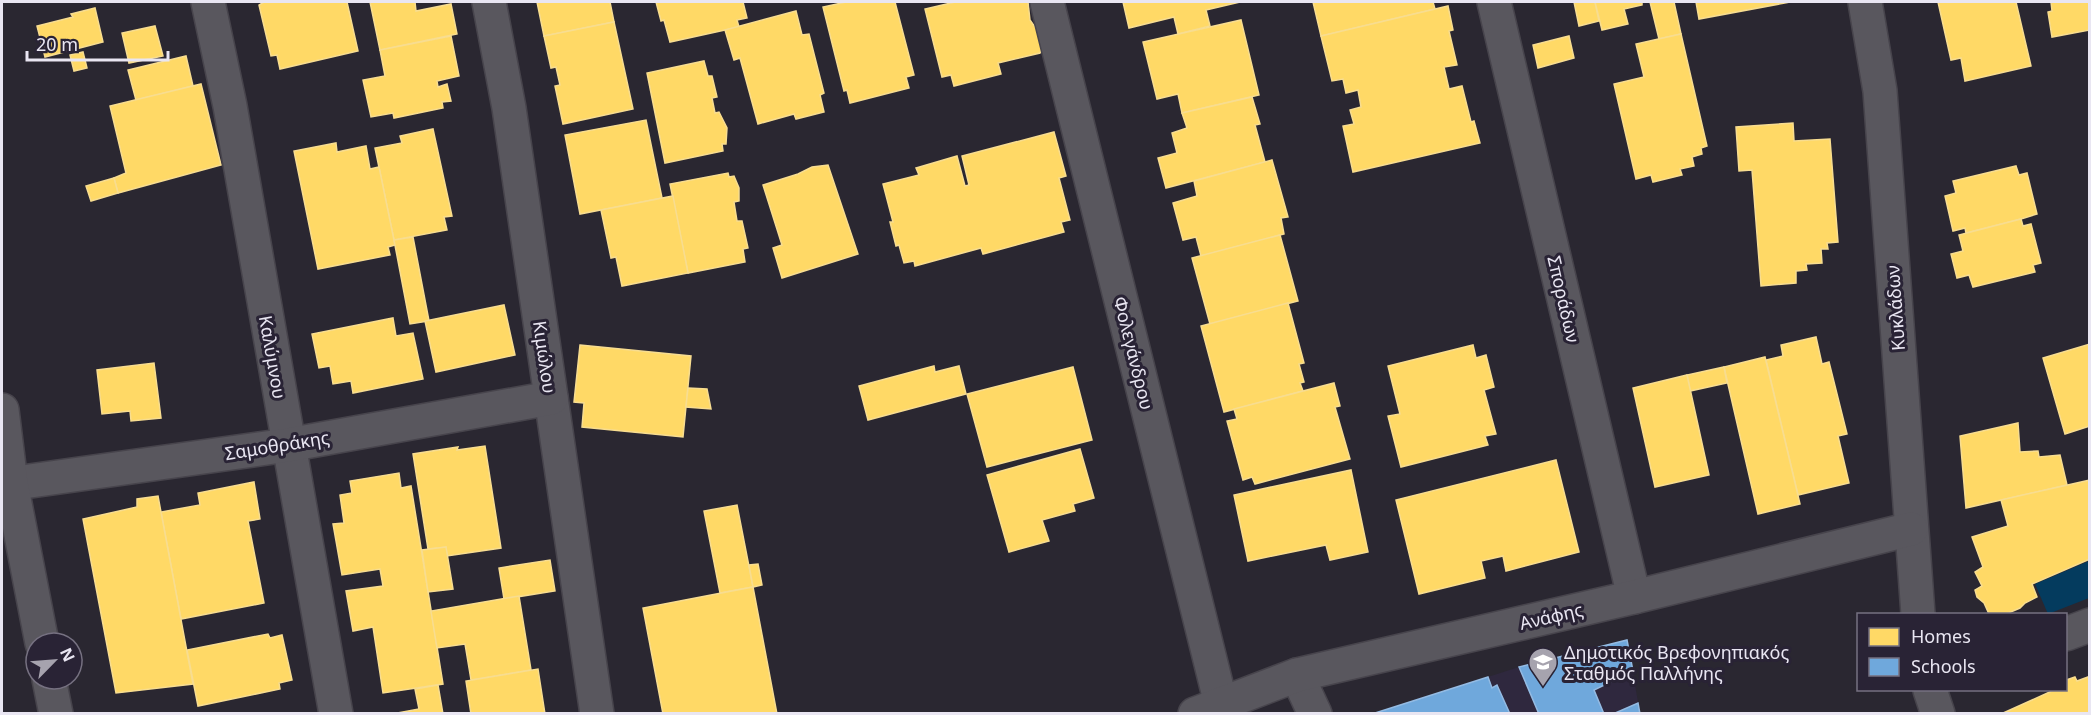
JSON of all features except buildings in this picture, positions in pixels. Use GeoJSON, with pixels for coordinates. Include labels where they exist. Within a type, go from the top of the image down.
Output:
{"type":"FeatureCollection","features":[{"type":"Feature","properties":{"kind":"street","name":"Καλύμνου"},"geometry":{"type":"LineString","coordinates":[[208,2],[230,106],[336,714]]}},
{"type":"Feature","properties":{"kind":"street","name":"Κιμώλου"},"geometry":{"type":"LineString","coordinates":[[489,2],[509,108],[597,714]]}},
{"type":"Feature","properties":{"kind":"street","name":"Φολεγάνδρου"},"geometry":{"type":"LineString","coordinates":[[1047,2],[1208,709]]}},
{"type":"Feature","properties":{"kind":"street","name":"Σποράδων"},"geometry":{"type":"LineString","coordinates":[[1494,2],[1634,597]]}},
{"type":"Feature","properties":{"kind":"street","name":"Κυκλάδων"},"geometry":{"type":"LineString","coordinates":[[1865,2],[1880,91],[1918,613]]}},
{"type":"Feature","properties":{"kind":"street","name":"Σαμοθράκης"},"geometry":{"type":"LineString","coordinates":[[6,484],[288,444],[551,398]]}},
{"type":"Feature","properties":{"kind":"street"},"geometry":{"type":"LineString","coordinates":[[2,410],[6,484],[39,631]]}},
{"type":"Feature","properties":{"kind":"street","name":"Ανάφης"},"geometry":{"type":"LineString","coordinates":[[1208,709],[1297,675],[1634,597],[1911,529]]}},
{"type":"Feature","properties":{"kind":"street"},"geometry":{"type":"LineString","coordinates":[[2067,634],[2090,625]]}},
{"type":"Feature","properties":{"kind":"street"},"geometry":{"type":"LineString","coordinates":[[1297,675],[1316,714]]}},
{"type":"Feature","properties":{"kind":"street"},"geometry":{"type":"LineString","coordinates":[[51,691],[56,714]]}},
{"type":"Feature","properties":{"kind":"street"},"geometry":{"type":"LineString","coordinates":[[1930,691],[1938,714]]}},
{"type":"Feature","properties":{"kind":"shaded area","name":"Δημοτικός Βρεφονηπιακός Σταθμός Παλλήνης"},"geometry":{"type":"Polygon","coordinates":[[[1627,640],[1640,713],[1372,714],[1519,667],[1627,640]]]}},
{"type":"Feature","properties":{"kind":"water"},"geometry":{"type":"Polygon","coordinates":[[[2089,561],[2089,598],[2048,613],[2035,584],[2089,561]]]}},
{"type":"Feature","properties":{"kind":"place","name":"Δημοτικός Βρεφονηπιακός Σταθμός Παλλήνης"},"geometry":{"type":"Point","coordinates":[1543,688]}}]}
